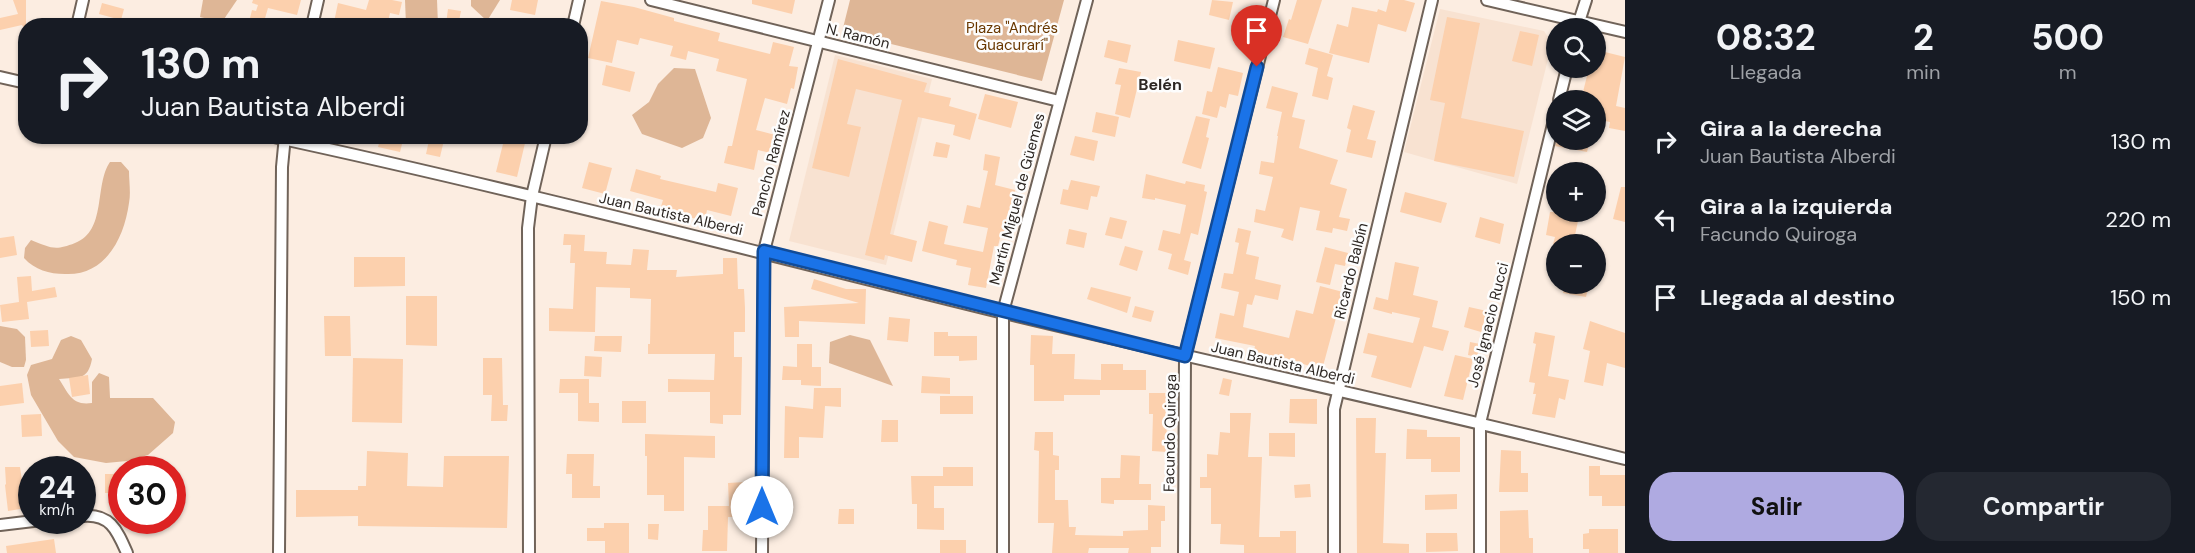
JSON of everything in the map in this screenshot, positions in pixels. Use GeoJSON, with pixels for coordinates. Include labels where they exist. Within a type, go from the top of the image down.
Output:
{"type":"FeatureCollection","features":[{"type":"Feature","properties":{"kind":"street"},"geometry":{"type":"LineString","coordinates":[[79,18],[83,0]]}},
{"type":"Feature","properties":{"kind":"street"},"geometry":{"type":"LineString","coordinates":[[314,18],[318,0]]}},
{"type":"Feature","properties":{"kind":"street"},"geometry":{"type":"LineString","coordinates":[[575,18],[579,0]]}},
{"type":"Feature","properties":{"kind":"street","name":"N. Ramón"},"geometry":{"type":"LineString","coordinates":[[651,0],[1059,101]]}},
{"type":"Feature","properties":{"kind":"street"},"geometry":{"type":"LineString","coordinates":[[698,12],[700,0]]}},
{"type":"Feature","properties":{"kind":"street","name":"Pancho Ramírez"},"geometry":{"type":"LineString","coordinates":[[762,553],[764,251],[829,0]]}},
{"type":"Feature","properties":{"kind":"street","name":"Martín Miguel de Güemes"},"geometry":{"type":"LineString","coordinates":[[1004,553],[1003,312],[1087,0]]}},
{"type":"Feature","properties":{"kind":"street","name":"Facundo Quiroga"},"geometry":{"type":"LineString","coordinates":[[1184,553],[1185,356],[1274,0]]}},
{"type":"Feature","properties":{"kind":"street","name":"Ricardo Balbín"},"geometry":{"type":"LineString","coordinates":[[1334,553],[1334,409],[1337,391],[1432,0]]}},
{"type":"Feature","properties":{"kind":"street"},"geometry":{"type":"LineString","coordinates":[[1487,0],[1553,18]]}},
{"type":"Feature","properties":{"kind":"street"},"geometry":{"type":"LineString","coordinates":[[1580,18],[1586,0]]}},
{"type":"Feature","properties":{"kind":"street"},"geometry":{"type":"LineString","coordinates":[[1606,29],[1625,32]]}},
{"type":"Feature","properties":{"kind":"street"},"geometry":{"type":"LineString","coordinates":[[0,77],[18,81]]}},
{"type":"Feature","properties":{"kind":"street"},"geometry":{"type":"LineString","coordinates":[[279,553],[282,167],[284,144]]}},
{"type":"Feature","properties":{"kind":"street","name":"Juan Bautista Alberdi"},"geometry":{"type":"LineString","coordinates":[[311,144],[764,251],[1185,356],[1480,423],[1625,459]]}},
{"type":"Feature","properties":{"kind":"street"},"geometry":{"type":"LineString","coordinates":[[529,553],[528,228],[532,196],[544,144]]}},
{"type":"Feature","properties":{"kind":"street","name":"José Ignacio Rucci"},"geometry":{"type":"LineString","coordinates":[[1480,553],[1480,423],[1547,150]]}},
{"type":"Feature","properties":{"kind":"street"},"geometry":{"type":"LineString","coordinates":[[96,516],[105,518],[117,533],[126,553]]}},
{"type":"Feature","properties":{"kind":"street"},"geometry":{"type":"LineString","coordinates":[[0,525],[18,523]]}},
{"type":"Feature","properties":{"kind":"shaded area"},"geometry":{"type":"Polygon","coordinates":[[[1440,9],[1544,31],[1546,34],[1546,67],[1517,184],[1404,152],[1440,9]]]}},
{"type":"Feature","properties":{"kind":"shaded area"},"geometry":{"type":"Polygon","coordinates":[[[835,55],[932,79],[886,265],[789,241],[835,55]]]}},
{"type":"Feature","properties":{"kind":"green space"},"geometry":{"type":"Polygon","coordinates":[[[203,0],[237,0],[225,18],[200,17],[203,0]]]}},
{"type":"Feature","properties":{"kind":"green space"},"geometry":{"type":"Polygon","coordinates":[[[405,0],[437,0],[438,18],[406,18],[405,0]]]}},
{"type":"Feature","properties":{"kind":"green space"},"geometry":{"type":"Polygon","coordinates":[[[471,0],[500,0],[489,18],[484,18],[471,6],[471,0]]]}},
{"type":"Feature","properties":{"kind":"green space","name":"Plaza \"Andrés Guacurarí\""},"geometry":{"type":"Polygon","coordinates":[[[850,0],[1064,0],[1042,81],[842,32],[850,0]]]}},
{"type":"Feature","properties":{"kind":"green space"},"geometry":{"type":"Polygon","coordinates":[[[674,68],[695,69],[711,118],[703,138],[682,148],[642,134],[632,115],[649,102],[658,84],[674,68]]]}},
{"type":"Feature","properties":{"kind":"green space"},"geometry":{"type":"Polygon","coordinates":[[[110,162],[121,162],[129,171],[130,199],[123,230],[110,253],[102,262],[79,273],[48,272],[28,262],[24,258],[25,248],[31,240],[48,247],[58,248],[75,243],[92,229],[102,183],[110,162]]]}},
{"type":"Feature","properties":{"kind":"green space"},"geometry":{"type":"Polygon","coordinates":[[[0,326],[17,329],[25,337],[24,367],[12,367],[0,362],[0,326]]]}},
{"type":"Feature","properties":{"kind":"green space"},"geometry":{"type":"Polygon","coordinates":[[[850,335],[870,340],[893,386],[829,363],[830,342],[850,335]]]}},
{"type":"Feature","properties":{"kind":"green space"},"geometry":{"type":"Polygon","coordinates":[[[71,336],[81,340],[92,359],[88,371],[81,377],[59,379],[75,401],[92,403],[92,382],[99,373],[109,377],[110,398],[153,398],[175,422],[173,433],[144,456],[108,456],[108,463],[106,463],[96,461],[96,456],[73,456],[58,441],[31,395],[27,375],[31,365],[52,359],[61,340],[71,336]]]}},
{"type":"Feature","properties":{"kind":"building"},"geometry":{"type":"Polygon","coordinates":[[[13,0],[26,0],[26,18],[18,18],[18,26],[0,30],[0,18],[18,14],[13,0]]]}},
{"type":"Feature","properties":{"kind":"building"},"geometry":{"type":"Polygon","coordinates":[[[253,0],[301,0],[297,15],[268,8],[265,18],[250,18],[252,10],[256,11],[258,5],[252,3],[253,0]]]}},
{"type":"Feature","properties":{"kind":"building"},"geometry":{"type":"Polygon","coordinates":[[[369,0],[402,2],[399,15],[390,13],[389,18],[335,18],[338,3],[366,10],[369,0]]]}},
{"type":"Feature","properties":{"kind":"building"},"geometry":{"type":"Polygon","coordinates":[[[512,0],[538,0],[535,15],[510,10],[512,0]]]}},
{"type":"Feature","properties":{"kind":"building"},"geometry":{"type":"Polygon","coordinates":[[[752,0],[795,0],[792,14],[752,4],[752,0]]]}},
{"type":"Feature","properties":{"kind":"building"},"geometry":{"type":"Polygon","coordinates":[[[1212,0],[1233,2],[1229,20],[1209,15],[1212,0]]]}},
{"type":"Feature","properties":{"kind":"building"},"geometry":{"type":"Polygon","coordinates":[[[1297,0],[1322,0],[1308,44],[1283,37],[1297,0]]]}},
{"type":"Feature","properties":{"kind":"building"},"geometry":{"type":"Polygon","coordinates":[[[1389,0],[1415,3],[1406,32],[1378,24],[1369,63],[1329,53],[1337,24],[1348,27],[1352,7],[1377,12],[1378,9],[1386,12],[1389,0]]]}},
{"type":"Feature","properties":{"kind":"building"},"geometry":{"type":"Polygon","coordinates":[[[601,1],[674,18],[674,21],[720,33],[718,41],[770,54],[773,42],[794,47],[789,66],[798,67],[794,89],[791,88],[787,104],[765,98],[756,130],[779,136],[775,154],[758,150],[754,170],[724,163],[728,146],[732,146],[747,79],[716,71],[719,59],[688,51],[686,60],[670,56],[673,46],[640,38],[638,45],[617,40],[612,63],[588,58],[601,1]]]}},
{"type":"Feature","properties":{"kind":"building"},"geometry":{"type":"Polygon","coordinates":[[[102,3],[124,9],[122,18],[99,14],[102,3]]]}},
{"type":"Feature","properties":{"kind":"building"},"geometry":{"type":"Polygon","coordinates":[[[448,9],[461,11],[460,18],[447,18],[448,9]]]}},
{"type":"Feature","properties":{"kind":"building"},"geometry":{"type":"Polygon","coordinates":[[[1447,17],[1480,23],[1461,118],[1524,131],[1514,177],[1434,161],[1445,103],[1430,100],[1447,17]]]}},
{"type":"Feature","properties":{"kind":"building"},"geometry":{"type":"Polygon","coordinates":[[[1520,31],[1539,35],[1532,66],[1512,61],[1520,31]]]}},
{"type":"Feature","properties":{"kind":"building"},"geometry":{"type":"Polygon","coordinates":[[[1108,40],[1131,45],[1127,63],[1104,57],[1108,40]]]}},
{"type":"Feature","properties":{"kind":"building"},"geometry":{"type":"Polygon","coordinates":[[[1178,40],[1215,48],[1210,69],[1174,61],[1178,40]]]}},
{"type":"Feature","properties":{"kind":"building"},"geometry":{"type":"Polygon","coordinates":[[[1309,48],[1333,55],[1327,76],[1333,78],[1328,100],[1312,96],[1318,68],[1305,64],[1309,48]]]}},
{"type":"Feature","properties":{"kind":"building"},"geometry":{"type":"Polygon","coordinates":[[[1606,52],[1625,57],[1616,106],[1625,108],[1625,131],[1609,128],[1610,122],[1606,121],[1606,90],[1584,90],[1586,78],[1606,78],[1606,52]]]}},
{"type":"Feature","properties":{"kind":"building"},"geometry":{"type":"Polygon","coordinates":[[[838,59],[927,83],[924,92],[951,98],[949,106],[977,114],[970,140],[953,135],[955,125],[918,117],[890,234],[917,241],[912,262],[885,255],[884,260],[865,255],[902,100],[856,89],[847,124],[861,127],[849,177],[812,168],[838,59]]]}},
{"type":"Feature","properties":{"kind":"building"},"geometry":{"type":"Polygon","coordinates":[[[606,65],[635,72],[630,92],[602,85],[606,65]]]}},
{"type":"Feature","properties":{"kind":"building"},"geometry":{"type":"Polygon","coordinates":[[[1218,67],[1243,73],[1238,96],[1229,94],[1226,108],[1220,106],[1217,118],[1202,114],[1207,91],[1212,92],[1218,67]]]}},
{"type":"Feature","properties":{"kind":"building"},"geometry":{"type":"Polygon","coordinates":[[[1119,68],[1141,72],[1130,118],[1115,114],[1121,85],[1115,84],[1119,68]]]}},
{"type":"Feature","properties":{"kind":"building"},"geometry":{"type":"Polygon","coordinates":[[[1272,86],[1298,93],[1292,117],[1305,120],[1299,148],[1338,160],[1330,184],[1347,189],[1339,217],[1350,219],[1347,231],[1333,228],[1332,233],[1316,230],[1320,211],[1300,207],[1293,241],[1281,237],[1284,229],[1254,222],[1256,209],[1265,211],[1273,177],[1259,174],[1261,161],[1274,163],[1282,112],[1266,108],[1272,86]]]}},
{"type":"Feature","properties":{"kind":"building"},"geometry":{"type":"Polygon","coordinates":[[[985,94],[1018,102],[1011,128],[978,119],[985,94]]]}},
{"type":"Feature","properties":{"kind":"building"},"geometry":{"type":"Polygon","coordinates":[[[1353,105],[1375,111],[1367,139],[1376,141],[1372,158],[1346,152],[1351,130],[1347,128],[1353,105]]]}},
{"type":"Feature","properties":{"kind":"building"},"geometry":{"type":"Polygon","coordinates":[[[1096,112],[1119,117],[1115,137],[1092,132],[1096,112]]]}},
{"type":"Feature","properties":{"kind":"building"},"geometry":{"type":"Polygon","coordinates":[[[1196,116],[1210,119],[1206,137],[1209,138],[1201,169],[1182,163],[1196,116]]]}},
{"type":"Feature","properties":{"kind":"building"},"geometry":{"type":"Polygon","coordinates":[[[1075,136],[1098,141],[1094,161],[1070,155],[1075,136]]]}},
{"type":"Feature","properties":{"kind":"building"},"geometry":{"type":"Polygon","coordinates":[[[936,142],[950,145],[947,158],[933,156],[936,142]]]}},
{"type":"Feature","properties":{"kind":"building"},"geometry":{"type":"Polygon","coordinates":[[[379,144],[402,144],[400,152],[378,147],[379,144]]]}},
{"type":"Feature","properties":{"kind":"building"},"geometry":{"type":"Polygon","coordinates":[[[428,144],[443,144],[440,157],[426,154],[428,144]]]}},
{"type":"Feature","properties":{"kind":"building"},"geometry":{"type":"Polygon","coordinates":[[[503,144],[525,144],[517,177],[496,172],[503,144]]]}},
{"type":"Feature","properties":{"kind":"building"},"geometry":{"type":"Polygon","coordinates":[[[985,154],[1000,157],[995,185],[1015,190],[1005,234],[1001,234],[998,246],[994,246],[986,288],[968,285],[971,268],[956,265],[957,260],[922,251],[929,221],[948,226],[944,244],[983,252],[988,228],[963,223],[967,205],[980,208],[988,171],[983,170],[985,154]]]}},
{"type":"Feature","properties":{"kind":"building"},"geometry":{"type":"Polygon","coordinates":[[[589,162],[612,168],[605,194],[582,188],[589,162]]]}},
{"type":"Feature","properties":{"kind":"building"},"geometry":{"type":"Polygon","coordinates":[[[636,169],[661,176],[660,179],[716,192],[718,183],[738,188],[731,216],[707,210],[705,221],[660,210],[663,200],[630,191],[636,169]]]}},
{"type":"Feature","properties":{"kind":"building"},"geometry":{"type":"Polygon","coordinates":[[[1146,174],[1185,184],[1186,181],[1205,185],[1204,191],[1207,192],[1198,235],[1191,233],[1184,260],[1191,262],[1188,275],[1168,269],[1172,254],[1158,250],[1163,230],[1180,234],[1186,205],[1155,198],[1155,200],[1142,198],[1146,174]]]}},
{"type":"Feature","properties":{"kind":"building"},"geometry":{"type":"Polygon","coordinates":[[[1071,180],[1100,186],[1097,197],[1091,196],[1088,210],[1060,204],[1063,189],[1068,190],[1071,180]]]}},
{"type":"Feature","properties":{"kind":"building"},"geometry":{"type":"Polygon","coordinates":[[[1621,187],[1625,187],[1625,222],[1613,219],[1621,187]]]}},
{"type":"Feature","properties":{"kind":"building"},"geometry":{"type":"Polygon","coordinates":[[[1405,192],[1447,203],[1441,223],[1400,212],[1405,192]]]}},
{"type":"Feature","properties":{"kind":"building"},"geometry":{"type":"Polygon","coordinates":[[[1110,217],[1127,221],[1122,239],[1105,235],[1110,217]]]}},
{"type":"Feature","properties":{"kind":"building"},"geometry":{"type":"Polygon","coordinates":[[[1480,217],[1504,224],[1500,244],[1475,237],[1480,217]]]}},
{"type":"Feature","properties":{"kind":"building"},"geometry":{"type":"Polygon","coordinates":[[[1548,222],[1578,222],[1575,234],[1546,234],[1548,222]]]}},
{"type":"Feature","properties":{"kind":"building"},"geometry":{"type":"Polygon","coordinates":[[[1238,228],[1251,231],[1246,254],[1259,257],[1255,279],[1281,285],[1278,300],[1255,295],[1252,305],[1247,304],[1243,327],[1289,338],[1296,310],[1313,314],[1320,286],[1343,292],[1322,370],[1294,361],[1292,366],[1265,361],[1266,357],[1253,354],[1255,346],[1215,338],[1220,313],[1234,316],[1239,292],[1221,288],[1224,273],[1233,274],[1239,243],[1235,242],[1238,228]]]}},
{"type":"Feature","properties":{"kind":"building"},"geometry":{"type":"Polygon","coordinates":[[[1069,229],[1087,233],[1084,248],[1066,244],[1069,229]]]}},
{"type":"Feature","properties":{"kind":"building"},"geometry":{"type":"Polygon","coordinates":[[[564,234],[585,235],[584,251],[607,252],[606,264],[631,265],[633,249],[649,250],[647,270],[677,270],[676,277],[723,274],[723,258],[737,258],[738,289],[744,289],[745,308],[745,332],[734,332],[734,357],[742,357],[741,415],[723,415],[723,424],[710,423],[710,392],[668,392],[668,379],[714,380],[715,354],[648,354],[651,299],[630,298],[630,288],[596,287],[595,332],[549,331],[549,308],[573,309],[575,263],[570,263],[571,245],[563,245],[564,234]]]}},
{"type":"Feature","properties":{"kind":"building"},"geometry":{"type":"Polygon","coordinates":[[[14,236],[17,255],[0,258],[0,238],[14,236]]]}},
{"type":"Feature","properties":{"kind":"building"},"geometry":{"type":"Polygon","coordinates":[[[1125,246],[1143,251],[1137,271],[1119,265],[1125,246]]]}},
{"type":"Feature","properties":{"kind":"building"},"geometry":{"type":"Polygon","coordinates":[[[1325,247],[1348,253],[1345,266],[1335,264],[1330,285],[1316,282],[1325,247]]]}},
{"type":"Feature","properties":{"kind":"building"},"geometry":{"type":"Polygon","coordinates":[[[354,257],[405,257],[405,286],[354,287],[354,257]]]}},
{"type":"Feature","properties":{"kind":"building"},"geometry":{"type":"Polygon","coordinates":[[[1395,262],[1419,267],[1413,295],[1438,301],[1432,327],[1449,331],[1443,351],[1424,346],[1411,388],[1371,377],[1377,356],[1363,353],[1368,333],[1413,343],[1420,318],[1373,309],[1376,297],[1388,300],[1395,262]]]}},
{"type":"Feature","properties":{"kind":"building"},"geometry":{"type":"Polygon","coordinates":[[[31,276],[32,291],[55,287],[57,297],[27,302],[29,319],[2,322],[0,305],[19,302],[17,277],[31,276]]]}},
{"type":"Feature","properties":{"kind":"building"},"geometry":{"type":"Polygon","coordinates":[[[814,279],[846,289],[866,289],[865,324],[799,321],[799,337],[785,337],[784,307],[859,303],[811,289],[814,279]]]}},
{"type":"Feature","properties":{"kind":"building"},"geometry":{"type":"Polygon","coordinates":[[[1091,287],[1131,297],[1127,313],[1087,299],[1091,287]]]}},
{"type":"Feature","properties":{"kind":"building"},"geometry":{"type":"Polygon","coordinates":[[[1569,294],[1587,294],[1586,297],[1569,294]]]}},
{"type":"Feature","properties":{"kind":"building"},"geometry":{"type":"Polygon","coordinates":[[[406,296],[437,296],[437,346],[406,345],[406,296]]]}},
{"type":"Feature","properties":{"kind":"building"},"geometry":{"type":"Polygon","coordinates":[[[1135,306],[1154,311],[1151,322],[1132,317],[1135,306]]]}},
{"type":"Feature","properties":{"kind":"building"},"geometry":{"type":"Polygon","coordinates":[[[1469,307],[1487,311],[1481,332],[1464,327],[1469,307]]]}},
{"type":"Feature","properties":{"kind":"building"},"geometry":{"type":"Polygon","coordinates":[[[324,316],[350,316],[351,356],[325,356],[324,316]]]}},
{"type":"Feature","properties":{"kind":"building"},"geometry":{"type":"Polygon","coordinates":[[[889,317],[910,319],[908,342],[887,340],[889,317]]]}},
{"type":"Feature","properties":{"kind":"building"},"geometry":{"type":"Polygon","coordinates":[[[1590,321],[1625,333],[1625,368],[1607,363],[1603,386],[1584,382],[1590,351],[1583,349],[1590,321]]]}},
{"type":"Feature","properties":{"kind":"building"},"geometry":{"type":"Polygon","coordinates":[[[48,330],[49,346],[31,347],[30,331],[48,330]]]}},
{"type":"Feature","properties":{"kind":"building"},"geometry":{"type":"Polygon","coordinates":[[[934,332],[948,332],[948,336],[977,336],[977,360],[959,361],[959,356],[934,356],[934,332]]]}},
{"type":"Feature","properties":{"kind":"building"},"geometry":{"type":"Polygon","coordinates":[[[1535,332],[1555,336],[1548,376],[1569,380],[1565,400],[1559,398],[1555,418],[1532,414],[1536,394],[1533,394],[1535,383],[1529,382],[1536,344],[1533,343],[1535,332]]]}},
{"type":"Feature","properties":{"kind":"building"},"geometry":{"type":"Polygon","coordinates":[[[1031,335],[1053,336],[1052,354],[1075,354],[1074,379],[1101,380],[1101,364],[1123,364],[1123,370],[1146,370],[1146,390],[1100,390],[1100,395],[1064,395],[1064,401],[1034,401],[1034,365],[1030,365],[1031,335]]]}},
{"type":"Feature","properties":{"kind":"building"},"geometry":{"type":"Polygon","coordinates":[[[595,336],[622,336],[621,352],[594,351],[595,336]]]}},
{"type":"Feature","properties":{"kind":"building"},"geometry":{"type":"Polygon","coordinates":[[[1470,342],[1480,344],[1477,357],[1468,355],[1470,342]]]}},
{"type":"Feature","properties":{"kind":"building"},"geometry":{"type":"Polygon","coordinates":[[[797,344],[812,344],[812,367],[821,367],[821,386],[801,385],[801,380],[782,380],[783,366],[797,367],[797,344]]]}},
{"type":"Feature","properties":{"kind":"building"},"geometry":{"type":"Polygon","coordinates":[[[1455,355],[1473,359],[1463,400],[1444,396],[1455,355]]]}},
{"type":"Feature","properties":{"kind":"building"},"geometry":{"type":"Polygon","coordinates":[[[585,356],[602,357],[601,377],[584,376],[585,356]]]}},
{"type":"Feature","properties":{"kind":"building"},"geometry":{"type":"Polygon","coordinates":[[[353,358],[403,359],[402,423],[352,422],[353,358]]]}},
{"type":"Feature","properties":{"kind":"building"},"geometry":{"type":"Polygon","coordinates":[[[483,358],[502,358],[503,405],[508,405],[507,421],[491,421],[492,395],[483,395],[483,358]]]}},
{"type":"Feature","properties":{"kind":"building"},"geometry":{"type":"Polygon","coordinates":[[[88,375],[90,394],[72,397],[69,378],[88,375]]]}},
{"type":"Feature","properties":{"kind":"building"},"geometry":{"type":"Polygon","coordinates":[[[922,376],[950,378],[950,394],[921,393],[922,376]]]}},
{"type":"Feature","properties":{"kind":"building"},"geometry":{"type":"Polygon","coordinates":[[[1223,378],[1232,380],[1229,396],[1219,394],[1223,378]]]}},
{"type":"Feature","properties":{"kind":"building"},"geometry":{"type":"Polygon","coordinates":[[[560,379],[589,379],[589,403],[599,403],[599,422],[578,421],[578,393],[559,393],[560,379]]]}},
{"type":"Feature","properties":{"kind":"building"},"geometry":{"type":"Polygon","coordinates":[[[22,383],[24,403],[0,406],[0,386],[22,383]]]}},
{"type":"Feature","properties":{"kind":"building"},"geometry":{"type":"Polygon","coordinates":[[[814,388],[841,388],[841,407],[825,406],[823,438],[799,437],[799,458],[784,458],[785,406],[813,409],[814,388]]]}},
{"type":"Feature","properties":{"kind":"building"},"geometry":{"type":"Polygon","coordinates":[[[1149,393],[1166,393],[1167,452],[1152,451],[1153,414],[1149,414],[1149,393]]]}},
{"type":"Feature","properties":{"kind":"building"},"geometry":{"type":"Polygon","coordinates":[[[940,396],[973,396],[973,414],[940,414],[940,396]]]}},
{"type":"Feature","properties":{"kind":"building"},"geometry":{"type":"Polygon","coordinates":[[[1290,399],[1317,399],[1317,424],[1289,423],[1290,399]]]}},
{"type":"Feature","properties":{"kind":"building"},"geometry":{"type":"Polygon","coordinates":[[[622,401],[646,401],[646,423],[622,423],[622,401]]]}},
{"type":"Feature","properties":{"kind":"building"},"geometry":{"type":"Polygon","coordinates":[[[1230,413],[1251,413],[1248,457],[1262,457],[1259,537],[1280,537],[1280,531],[1296,531],[1296,553],[1244,553],[1244,545],[1220,544],[1221,524],[1211,524],[1211,488],[1200,488],[1200,477],[1207,477],[1207,454],[1218,455],[1220,432],[1230,433],[1230,413]]]}},
{"type":"Feature","properties":{"kind":"building"},"geometry":{"type":"Polygon","coordinates":[[[41,414],[42,436],[22,437],[21,415],[41,414]]]}},
{"type":"Feature","properties":{"kind":"building"},"geometry":{"type":"Polygon","coordinates":[[[1356,418],[1376,418],[1375,453],[1386,453],[1383,543],[1409,544],[1409,553],[1357,553],[1356,418]]]}},
{"type":"Feature","properties":{"kind":"building"},"geometry":{"type":"Polygon","coordinates":[[[882,420],[898,420],[898,442],[881,442],[882,420]]]}},
{"type":"Feature","properties":{"kind":"building"},"geometry":{"type":"Polygon","coordinates":[[[1407,429],[1427,430],[1427,437],[1460,437],[1460,472],[1431,472],[1431,459],[1406,459],[1407,429]]]}},
{"type":"Feature","properties":{"kind":"building"},"geometry":{"type":"Polygon","coordinates":[[[1035,432],[1053,432],[1053,455],[1059,456],[1059,470],[1055,470],[1055,500],[1068,500],[1069,527],[1076,527],[1075,535],[1123,536],[1123,531],[1148,530],[1148,505],[1165,506],[1165,521],[1161,521],[1161,547],[1151,547],[1151,553],[1128,553],[1129,548],[1089,548],[1088,553],[1052,553],[1054,523],[1038,523],[1039,451],[1034,450],[1035,432]]]}},
{"type":"Feature","properties":{"kind":"building"},"geometry":{"type":"Polygon","coordinates":[[[1269,433],[1295,433],[1295,457],[1269,456],[1269,433]]]}},
{"type":"Feature","properties":{"kind":"building"},"geometry":{"type":"Polygon","coordinates":[[[645,434],[715,436],[715,458],[684,457],[684,511],[664,511],[664,495],[647,495],[645,434]]]}},
{"type":"Feature","properties":{"kind":"building"},"geometry":{"type":"Polygon","coordinates":[[[1501,450],[1521,451],[1521,473],[1528,473],[1528,492],[1499,492],[1501,450]]]}},
{"type":"Feature","properties":{"kind":"building"},"geometry":{"type":"Polygon","coordinates":[[[367,451],[408,453],[407,486],[443,487],[444,456],[509,456],[507,528],[358,526],[358,516],[296,517],[296,490],[358,490],[358,486],[366,486],[367,451]]]}},
{"type":"Feature","properties":{"kind":"building"},"geometry":{"type":"Polygon","coordinates":[[[567,454],[594,454],[593,486],[600,486],[600,498],[572,498],[572,474],[566,474],[567,454]]]}},
{"type":"Feature","properties":{"kind":"building"},"geometry":{"type":"Polygon","coordinates":[[[1121,455],[1140,456],[1139,484],[1151,484],[1151,500],[1114,500],[1114,504],[1101,503],[1101,478],[1120,478],[1121,455]]]}},
{"type":"Feature","properties":{"kind":"building"},"geometry":{"type":"Polygon","coordinates":[[[1589,466],[1600,466],[1600,475],[1625,475],[1625,506],[1602,506],[1602,496],[1589,496],[1589,466]]]}},
{"type":"Feature","properties":{"kind":"building"},"geometry":{"type":"Polygon","coordinates":[[[5,467],[18,467],[18,509],[8,511],[5,467]]]}},
{"type":"Feature","properties":{"kind":"building"},"geometry":{"type":"Polygon","coordinates":[[[943,467],[973,467],[973,486],[934,486],[934,508],[944,508],[944,530],[917,529],[917,504],[912,504],[911,476],[943,476],[943,467]]]}},
{"type":"Feature","properties":{"kind":"building"},"geometry":{"type":"Polygon","coordinates":[[[105,474],[108,474],[108,493],[105,493],[105,474]]]}},
{"type":"Feature","properties":{"kind":"building"},"geometry":{"type":"Polygon","coordinates":[[[745,482],[745,517],[728,517],[727,551],[702,551],[703,530],[708,530],[708,506],[729,506],[728,483],[745,482]]]}},
{"type":"Feature","properties":{"kind":"building"},"geometry":{"type":"Polygon","coordinates":[[[1310,484],[1311,497],[1295,498],[1294,485],[1310,484]]]}},
{"type":"Feature","properties":{"kind":"building"},"geometry":{"type":"Polygon","coordinates":[[[1457,494],[1457,509],[1425,510],[1425,495],[1457,494]]]}},
{"type":"Feature","properties":{"kind":"building"},"geometry":{"type":"Polygon","coordinates":[[[839,509],[854,509],[854,524],[838,524],[839,509]]]}},
{"type":"Feature","properties":{"kind":"building"},"geometry":{"type":"Polygon","coordinates":[[[1528,510],[1529,538],[1533,538],[1533,553],[1500,553],[1500,511],[1528,510]]]}},
{"type":"Feature","properties":{"kind":"building"},"geometry":{"type":"Polygon","coordinates":[[[604,523],[629,523],[629,553],[605,553],[605,541],[587,541],[587,528],[604,528],[604,523]]]}},
{"type":"Feature","properties":{"kind":"building"},"geometry":{"type":"Polygon","coordinates":[[[648,524],[659,524],[658,540],[648,539],[648,524]]]}},
{"type":"Feature","properties":{"kind":"building"},"geometry":{"type":"Polygon","coordinates":[[[1589,529],[1618,529],[1618,553],[1589,553],[1589,549],[1583,549],[1583,534],[1589,533],[1589,529]]]}},
{"type":"Feature","properties":{"kind":"building"},"geometry":{"type":"Polygon","coordinates":[[[1426,533],[1457,533],[1458,551],[1426,552],[1426,533]]]}},
{"type":"Feature","properties":{"kind":"building"},"geometry":{"type":"Polygon","coordinates":[[[54,539],[56,553],[7,553],[6,546],[54,539]]]}},
{"type":"Feature","properties":{"kind":"building"},"geometry":{"type":"Polygon","coordinates":[[[940,540],[966,540],[966,553],[940,553],[940,540]]]}},
{"type":"Feature","properties":{"kind":"district","name":"Belén"},"geometry":{"type":"Point","coordinates":[1160,84]}},
{"type":"Feature","properties":{"kind":"route"},"geometry":{"type":"LineString","coordinates":[[762,507],[764,251],[1185,356],[1257,67]]}}]}
